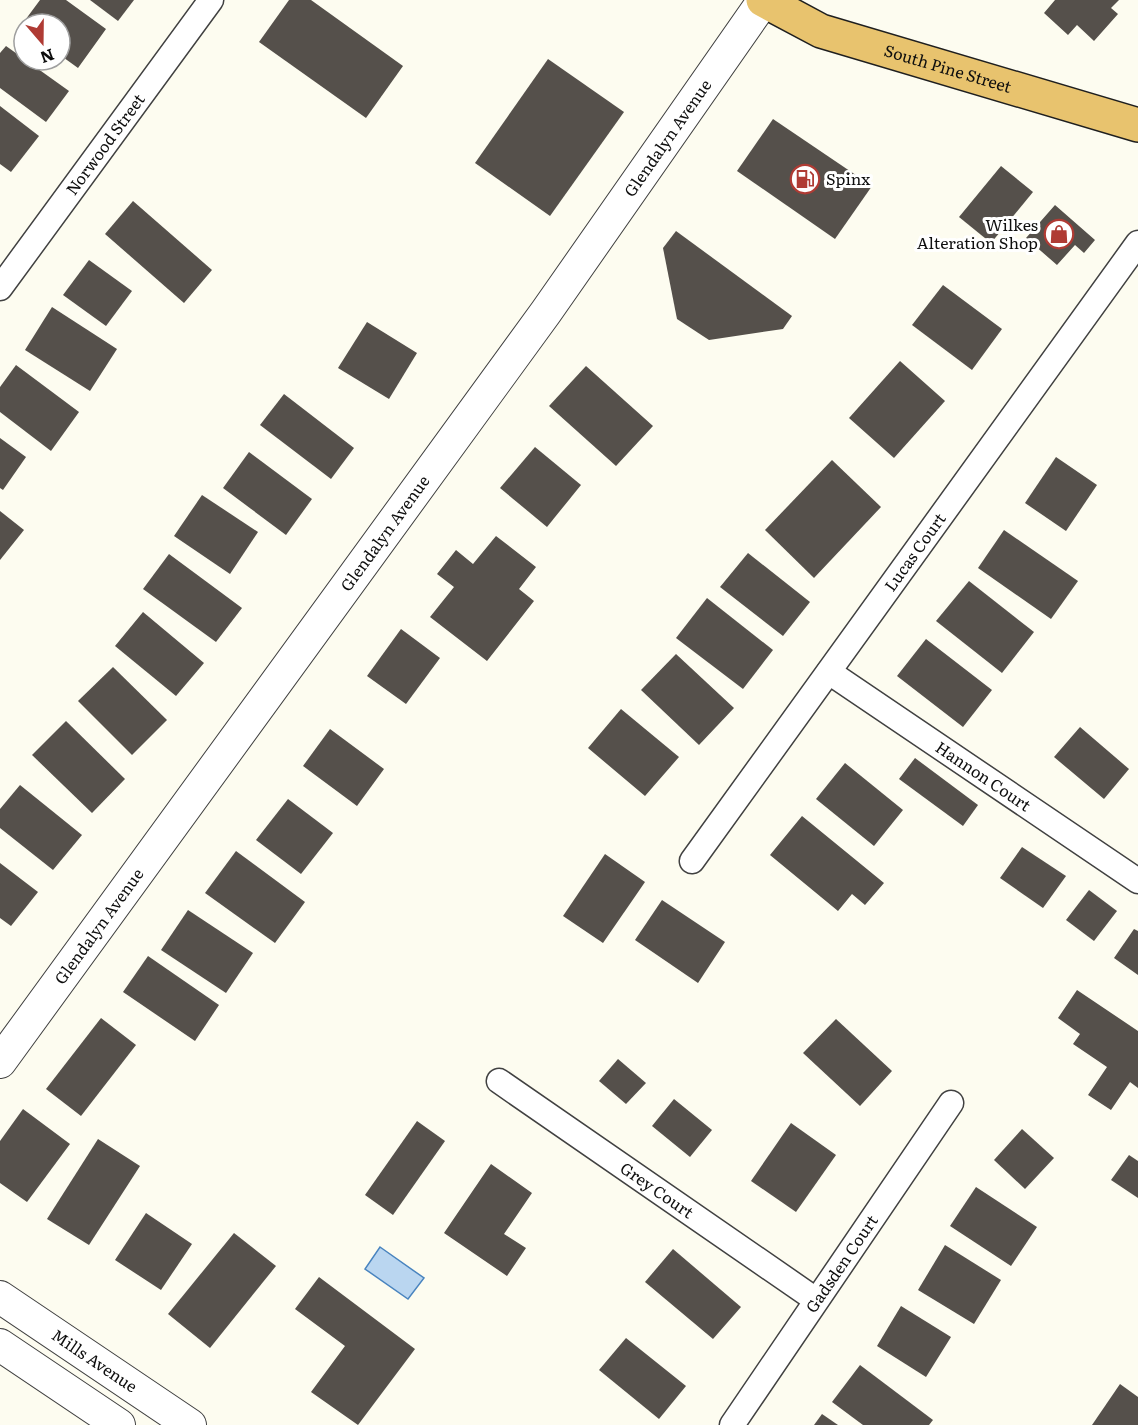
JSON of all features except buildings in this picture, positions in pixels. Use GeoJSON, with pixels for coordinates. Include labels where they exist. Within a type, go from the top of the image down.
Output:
{"type":"FeatureCollection","features":[{"type":"Feature","properties":{"kind":"highway","name":"South Pine Street"},"geometry":{"type":"LineString","coordinates":[[764,0],[821,31],[1138,125]]}},
{"type":"Feature","properties":{"kind":"street","name":"Norwood Street"},"geometry":{"type":"LineString","coordinates":[[0,288],[211,0]]}},
{"type":"Feature","properties":{"kind":"street","name":"Glendalyn Avenue"},"geometry":{"type":"LineString","coordinates":[[0,1062],[546,312],[764,0]]}},
{"type":"Feature","properties":{"kind":"street","name":"Lucas Court"},"geometry":{"type":"LineString","coordinates":[[692,861],[1138,243]]}},
{"type":"Feature","properties":{"kind":"street","name":"Hannon Court"},"geometry":{"type":"LineString","coordinates":[[829,672],[1138,881]]}},
{"type":"Feature","properties":{"kind":"street","name":"Grey Court"},"geometry":{"type":"LineString","coordinates":[[499,1081],[816,1300]]}},
{"type":"Feature","properties":{"kind":"street","name":"Gadsden Court"},"geometry":{"type":"LineString","coordinates":[[732,1425],[951,1103]]}},
{"type":"Feature","properties":{"kind":"street","name":"Mills Avenue"},"geometry":{"type":"LineString","coordinates":[[0,1297],[190,1425]]}},
{"type":"Feature","properties":{"kind":"street"},"geometry":{"type":"LineString","coordinates":[[0,1345],[118,1425]]}},
{"type":"Feature","properties":{"kind":"water"},"geometry":{"type":"Polygon","coordinates":[[[380,1247],[424,1278],[408,1299],[365,1269],[380,1247]]]}},
{"type":"Feature","properties":{"kind":"place","name":"Spinx"},"geometry":{"type":"Point","coordinates":[805,179]}},
{"type":"Feature","properties":{"kind":"place","name":"Wilkes Alteration Shop"},"geometry":{"type":"Point","coordinates":[1059,234]}}]}
